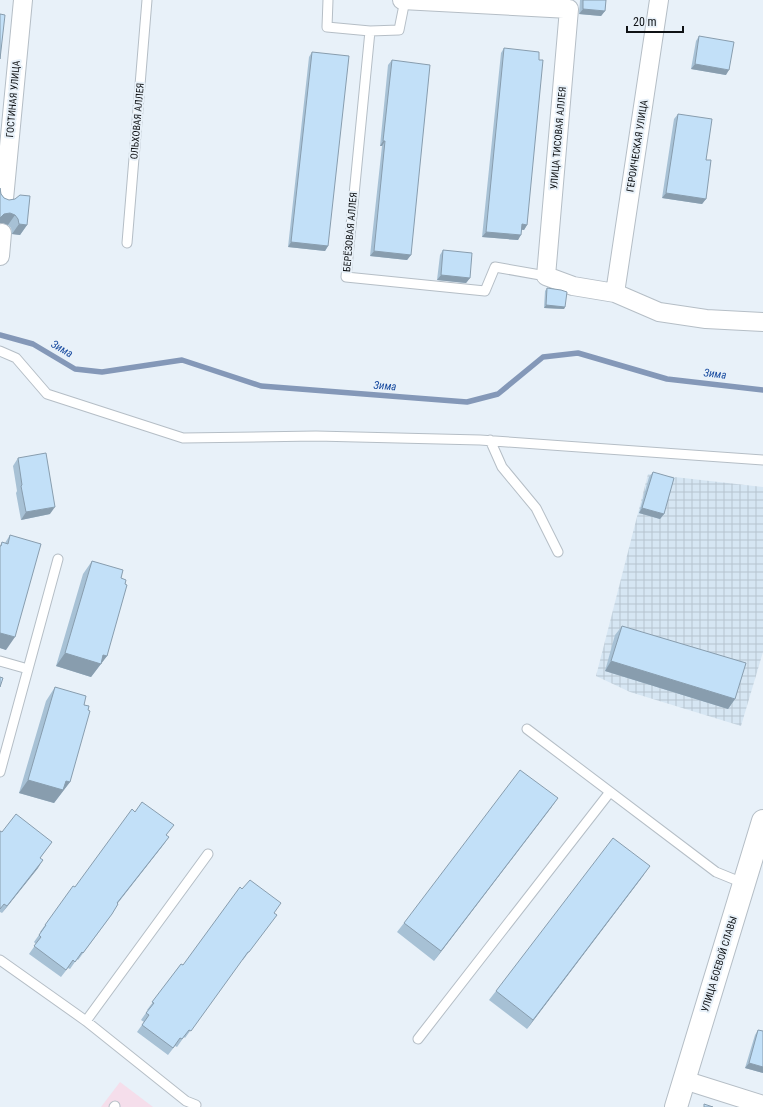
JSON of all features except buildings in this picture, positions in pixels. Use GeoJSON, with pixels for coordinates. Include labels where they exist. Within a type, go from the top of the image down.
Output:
{"type":"FeatureCollection","features":[{"type":"Feature","properties":{"kind":"street","name":"ГОСТИНАЯ УЛИЦА"},"geometry":{"type":"LineString","coordinates":[[4,199],[23,0]]}},
{"type":"Feature","properties":{"kind":"street"},"geometry":{"type":"LineString","coordinates":[[402,0],[569,4]]}},
{"type":"Feature","properties":{"kind":"street","name":"ГЕРОИЧЕСКАЯ УЛИЦА"},"geometry":{"type":"LineString","coordinates":[[615,292],[659,0]]}},
{"type":"Feature","properties":{"kind":"street","name":"УЛИЦА ТИСОВАЯ АЛЛЕЯ"},"geometry":{"type":"LineString","coordinates":[[546,276],[569,4]]}},
{"type":"Feature","properties":{"kind":"street"},"geometry":{"type":"LineString","coordinates":[[0,256],[2,233]]}},
{"type":"Feature","properties":{"kind":"street"},"geometry":{"type":"LineString","coordinates":[[546,276],[573,286],[615,292],[659,312],[706,319],[763,322]]}},
{"type":"Feature","properties":{"kind":"street","name":"УЛИЦА БОЕВОЙ СЛАВЫ"},"geometry":{"type":"LineString","coordinates":[[676,1107],[763,821]]}},
{"type":"Feature","properties":{"kind":"street"},"geometry":{"type":"LineString","coordinates":[[684,1080],[763,1105]]}},
{"type":"Feature","properties":{"kind":"lane","name":"ОЛЬХОВАЯ АЛЛЕЯ"},"geometry":{"type":"LineString","coordinates":[[127,243],[147,0]]}},
{"type":"Feature","properties":{"kind":"lane"},"geometry":{"type":"LineString","coordinates":[[328,0],[328,27],[370,31],[399,30],[406,0]]}},
{"type":"Feature","properties":{"kind":"lane","name":"БЕРЁЗОВАЯ АЛЛЕЯ"},"geometry":{"type":"LineString","coordinates":[[370,31],[346,277],[485,291],[495,267],[546,276]]}},
{"type":"Feature","properties":{"kind":"lane"},"geometry":{"type":"LineString","coordinates":[[0,351],[16,358],[47,394],[183,438],[316,436],[490,440],[763,460]]}},
{"type":"Feature","properties":{"kind":"lane"},"geometry":{"type":"LineString","coordinates":[[490,440],[502,467],[536,508],[558,552]]}},
{"type":"Feature","properties":{"kind":"lane"},"geometry":{"type":"LineString","coordinates":[[0,772],[58,559]]}},
{"type":"Feature","properties":{"kind":"lane"},"geometry":{"type":"LineString","coordinates":[[0,661],[28,669]]}},
{"type":"Feature","properties":{"kind":"lane"},"geometry":{"type":"LineString","coordinates":[[527,729],[716,872],[744,883]]}},
{"type":"Feature","properties":{"kind":"lane"},"geometry":{"type":"LineString","coordinates":[[418,1039],[610,792]]}},
{"type":"Feature","properties":{"kind":"lane"},"geometry":{"type":"LineString","coordinates":[[86,1021],[208,854]]}},
{"type":"Feature","properties":{"kind":"lane"},"geometry":{"type":"LineString","coordinates":[[0,960],[86,1021],[186,1101],[196,1105]]}},
{"type":"Feature","properties":{"kind":"shaded area"},"geometry":{"type":"Polygon","coordinates":[[[648,474],[763,487],[763,652],[741,726],[630,692],[596,676],[648,474]]]}},
{"type":"Feature","properties":{"kind":"shaded area"},"geometry":{"type":"Polygon","coordinates":[[[120,1082],[153,1107],[101,1107],[120,1082]]]}},
{"type":"Feature","properties":{"kind":"waterway","name":"Зима"},"geometry":{"type":"LineString","coordinates":[[0,335],[33,344],[75,369],[102,372],[182,360],[261,386],[467,402],[498,394],[543,357],[578,353],[667,379],[763,390]]}}]}
